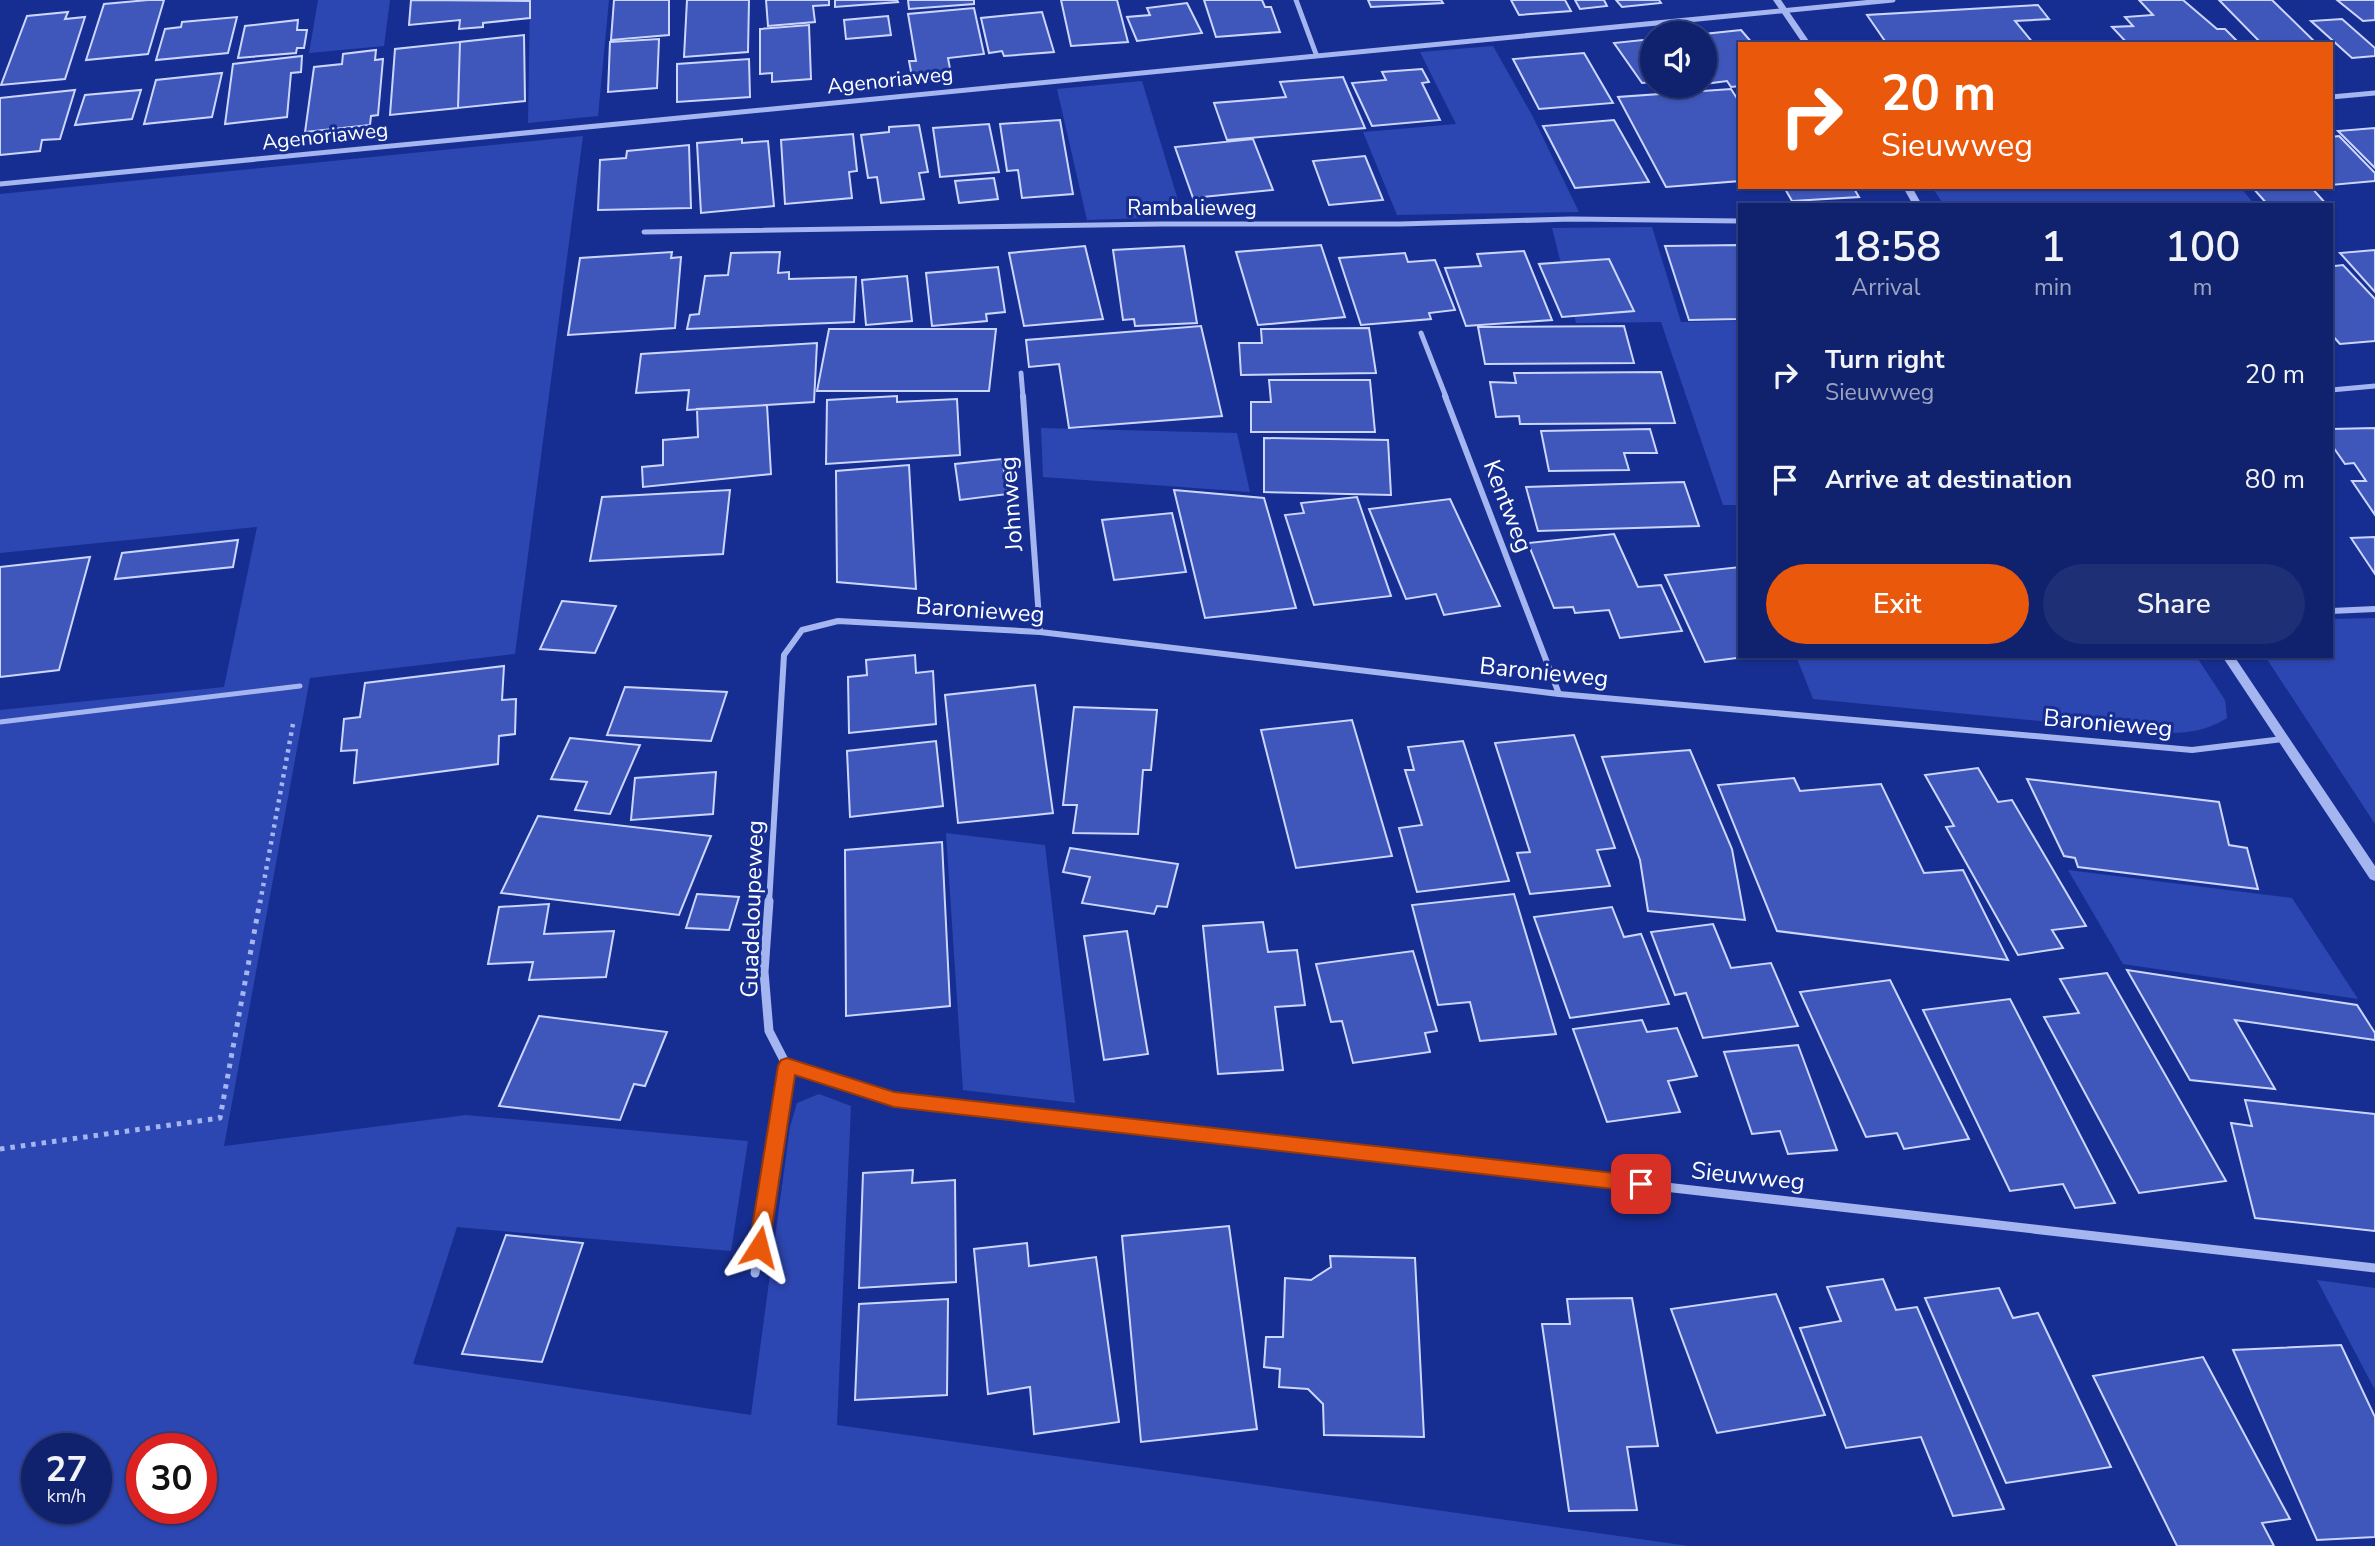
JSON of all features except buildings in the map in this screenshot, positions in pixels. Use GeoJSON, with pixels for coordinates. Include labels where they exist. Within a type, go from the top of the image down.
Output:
{"type":"FeatureCollection","features":[{"type":"Feature","properties":{"kind":"street"},"geometry":{"type":"LineString","coordinates":[[1296,0],[1316,54]]}},
{"type":"Feature","properties":{"kind":"street"},"geometry":{"type":"LineString","coordinates":[[1777,0],[1806,42]]}},
{"type":"Feature","properties":{"kind":"street","name":"Agenoriaweg"},"geometry":{"type":"LineString","coordinates":[[0,184],[1316,54],[1894,0]]}},
{"type":"Feature","properties":{"kind":"street"},"geometry":{"type":"LineString","coordinates":[[2333,97],[2375,93]]}},
{"type":"Feature","properties":{"kind":"street","name":"Rambalieweg"},"geometry":{"type":"LineString","coordinates":[[644,232],[1161,224],[1400,224],[1571,219],[1738,221]]}},
{"type":"Feature","properties":{"kind":"street","name":"Kentweg"},"geometry":{"type":"LineString","coordinates":[[1421,332],[1559,694]]}},
{"type":"Feature","properties":{"kind":"street","name":"Johnweg"},"geometry":{"type":"LineString","coordinates":[[1021,373],[1040,632]]}},
{"type":"Feature","properties":{"kind":"street"},"geometry":{"type":"LineString","coordinates":[[2333,390],[2375,387]]}},
{"type":"Feature","properties":{"kind":"street"},"geometry":{"type":"LineString","coordinates":[[2333,611],[2375,609]]}},
{"type":"Feature","properties":{"kind":"street","name":"Baronieweg"},"geometry":{"type":"LineString","coordinates":[[802,630],[838,621],[1040,632],[1559,694],[2192,750],[2283,738]]}},
{"type":"Feature","properties":{"kind":"street","name":"Guadeloupeweg"},"geometry":{"type":"LineString","coordinates":[[787,1066],[769,1031],[764,972],[784,655],[802,630]]}},
{"type":"Feature","properties":{"kind":"street"},"geometry":{"type":"LineString","coordinates":[[2229,658],[2375,876]]}},
{"type":"Feature","properties":{"kind":"street"},"geometry":{"type":"LineString","coordinates":[[755,1273],[787,1066]]}},
{"type":"Feature","properties":{"kind":"street","name":"Sieuwweg"},"geometry":{"type":"LineString","coordinates":[[787,1066],[894,1099],[2375,1268]]}},
{"type":"Feature","properties":{"kind":"lane"},"geometry":{"type":"LineString","coordinates":[[0,722],[300,685]]}},
{"type":"Feature","properties":{"kind":"path"},"geometry":{"type":"LineString","coordinates":[[0,1149],[220,1118],[300,685]]}},
{"type":"Feature","properties":{"kind":"shaded area"},"geometry":{"type":"Polygon","coordinates":[[[318,0],[390,0],[384,46],[309,53],[318,0]]]}},
{"type":"Feature","properties":{"kind":"shaded area"},"geometry":{"type":"Polygon","coordinates":[[[530,0],[609,0],[598,116],[528,123],[530,0]]]}},
{"type":"Feature","properties":{"kind":"shaded area"},"geometry":{"type":"Polygon","coordinates":[[[1493,46],[1533,117],[1579,212],[1397,215],[1363,132],[1456,124],[1420,52],[1493,46]]]}},
{"type":"Feature","properties":{"kind":"shaded area"},"geometry":{"type":"Polygon","coordinates":[[[1142,81],[1177,197],[1175,217],[1087,220],[1057,89],[1142,81]]]}},
{"type":"Feature","properties":{"kind":"shaded area"},"geometry":{"type":"Polygon","coordinates":[[[583,136],[515,654],[310,678],[224,1146],[466,1115],[748,1141],[731,1251],[457,1227],[413,1364],[751,1415],[790,1127],[797,1103],[819,1094],[851,1106],[837,1425],[1689,1546],[0,1546],[0,710],[224,687],[257,527],[0,553],[0,194],[583,136]]]}},
{"type":"Feature","properties":{"kind":"shaded area"},"geometry":{"type":"Polygon","coordinates":[[[1933,189],[2242,189],[2253,203],[1943,203],[1933,189]]]}},
{"type":"Feature","properties":{"kind":"shaded area"},"geometry":{"type":"Polygon","coordinates":[[[1652,227],[1681,322],[1738,321],[1738,505],[1723,505],[1661,322],[1576,323],[1552,228],[1652,227]]]}},
{"type":"Feature","properties":{"kind":"shaded area"},"geometry":{"type":"Polygon","coordinates":[[[1041,428],[1237,433],[1250,492],[1043,477],[1041,428]]]}},
{"type":"Feature","properties":{"kind":"shaded area"},"geometry":{"type":"Polygon","coordinates":[[[2375,618],[2375,824],[2266,658],[2333,658],[2333,619],[2375,618]]]}},
{"type":"Feature","properties":{"kind":"shaded area"},"geometry":{"type":"Polygon","coordinates":[[[1797,658],[2197,658],[2225,700],[2227,718],[2197,730],[2164,733],[1813,699],[1797,658]]]}},
{"type":"Feature","properties":{"kind":"shaded area"},"geometry":{"type":"Polygon","coordinates":[[[946,833],[1045,845],[1075,1103],[963,1090],[946,833]]]}},
{"type":"Feature","properties":{"kind":"shaded area"},"geometry":{"type":"Polygon","coordinates":[[[2068,870],[2292,898],[2358,999],[2123,964],[2068,870]]]}},
{"type":"Feature","properties":{"kind":"shaded area"},"geometry":{"type":"Polygon","coordinates":[[[2317,1280],[2375,1288],[2375,1390],[2317,1280]]]}},
{"type":"Feature","properties":{"kind":"route"},"geometry":{"type":"LineString","coordinates":[[759,1247],[787,1066],[894,1099],[1641,1184]]}}]}
